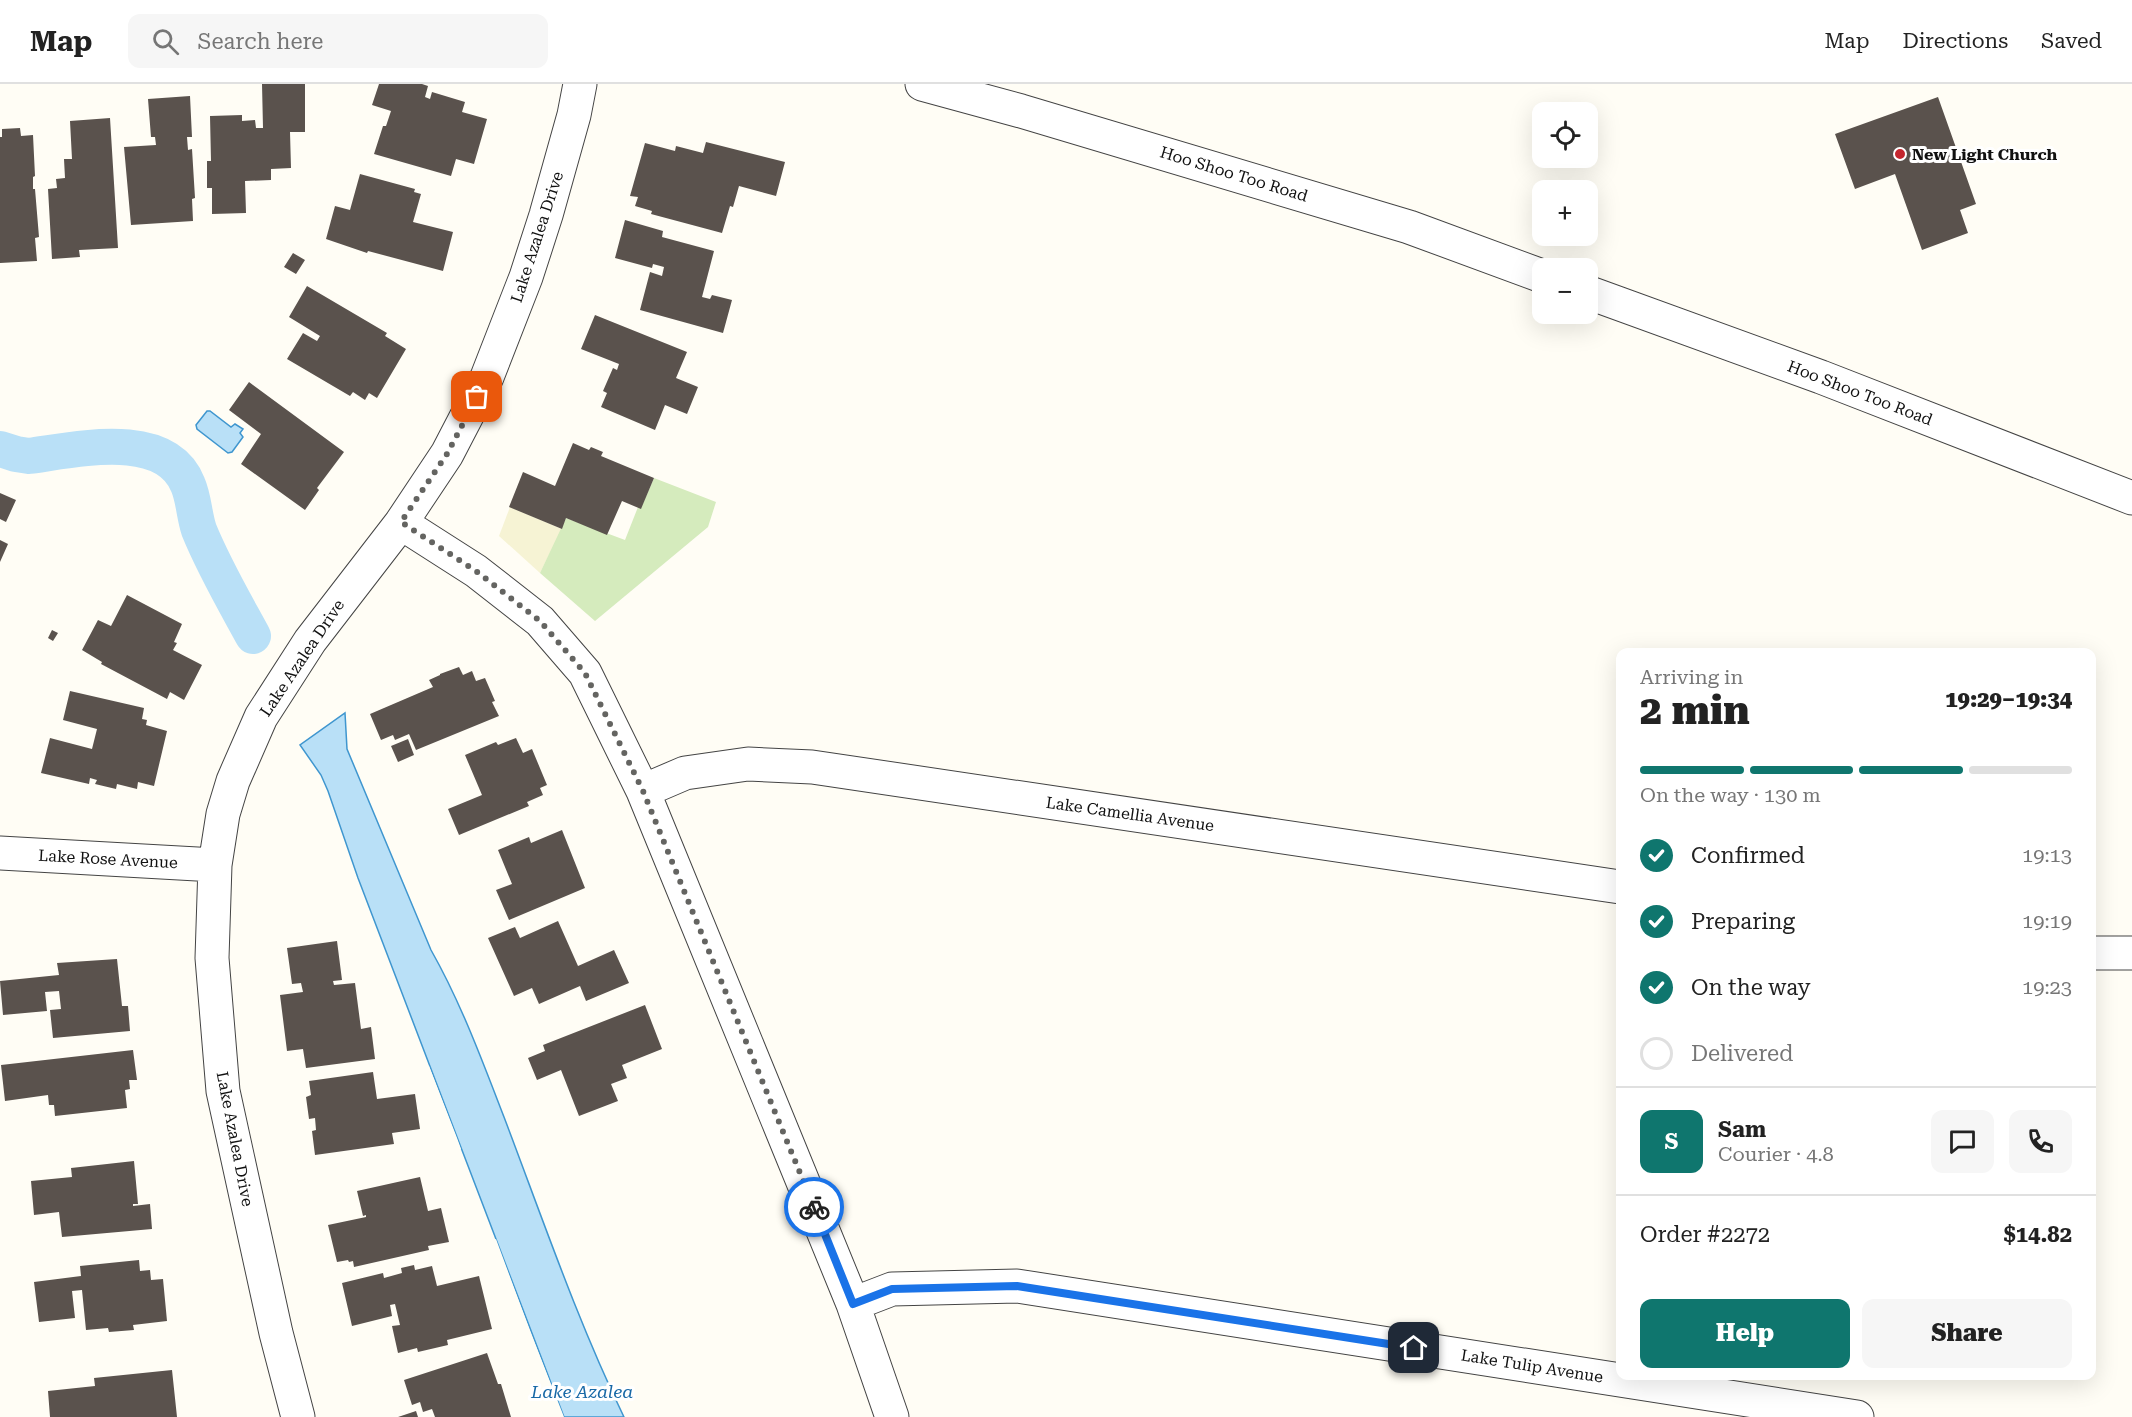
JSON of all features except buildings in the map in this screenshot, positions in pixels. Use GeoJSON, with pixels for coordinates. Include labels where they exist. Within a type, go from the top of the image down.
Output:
{"type":"FeatureCollection","features":[{"type":"Feature","properties":{"kind":"street","name":"Lake Azalea Drive"},"geometry":{"type":"LineString","coordinates":[[298,1417],[285,1372],[223,1091],[212,958],[215,865],[223,814],[233,781],[261,717],[310,641],[401,522],[447,454],[492,366],[526,277],[546,215],[574,115],[580,84]]}},
{"type":"Feature","properties":{"kind":"street","name":"Hoo Shoo Too Road"},"geometry":{"type":"LineString","coordinates":[[922,84],[1018,97],[1409,227],[1532,272]]}},
{"type":"Feature","properties":{"kind":"street","name":"Hoo Shoo Too Road"},"geometry":{"type":"LineString","coordinates":[[1598,296],[1821,377],[2132,498]]}},
{"type":"Feature","properties":{"kind":"street"},"geometry":{"type":"LineString","coordinates":[[401,522],[476,571],[540,621],[585,673],[643,791],[853,1304],[891,1417]]}},
{"type":"Feature","properties":{"kind":"street","name":"Lake Camellia Avenue"},"geometry":{"type":"LineString","coordinates":[[643,791],[685,773],[748,764],[812,767],[1616,886]]}},
{"type":"Feature","properties":{"kind":"street","name":"Lake Rose Avenue"},"geometry":{"type":"LineString","coordinates":[[0,853],[215,865]]}},
{"type":"Feature","properties":{"kind":"street"},"geometry":{"type":"LineString","coordinates":[[2096,954],[2132,954]]}},
{"type":"Feature","properties":{"kind":"street","name":"Lake Tulip Avenue"},"geometry":{"type":"LineString","coordinates":[[853,1304],[892,1289],[1017,1286],[1616,1379]]}},
{"type":"Feature","properties":{"kind":"street","name":"Lake Tulip Avenue"},"geometry":{"type":"LineString","coordinates":[[1620,1380],[1857,1417]]}},
{"type":"Feature","properties":{"kind":"shaded area"},"geometry":{"type":"Polygon","coordinates":[[[510,507],[562,529],[540,573],[499,536],[510,507]]]}},
{"type":"Feature","properties":{"kind":"green space"},"geometry":{"type":"Polygon","coordinates":[[[654,478],[716,502],[708,527],[595,621],[540,573],[566,518],[625,540],[638,507],[641,508],[654,478]]]}},
{"type":"Feature","properties":{"kind":"water"},"geometry":{"type":"Polygon","coordinates":[[[207,411],[231,427],[235,424],[243,429],[240,433],[243,437],[232,452],[228,453],[197,429],[196,425],[207,411]]]}},
{"type":"Feature","properties":{"kind":"water","name":"Lake Azalea"},"geometry":{"type":"Polygon","coordinates":[[[345,713],[347,749],[431,950],[470,1032],[575,1306],[624,1417],[564,1417],[358,878],[328,791],[321,775],[300,745],[345,713]]]}},
{"type":"Feature","properties":{"kind":"pier"},"geometry":{"type":"Polygon","coordinates":[[[429,1066],[461,1149],[458,1150],[454,1140],[427,1067],[429,1066]]]}},
{"type":"Feature","properties":{"kind":"pier"},"geometry":{"type":"Polygon","coordinates":[[[496,1239],[564,1417],[561,1417],[527,1332],[493,1240],[496,1239]]]}},
{"type":"Feature","properties":{"kind":"waterway"},"geometry":{"type":"LineString","coordinates":[[0,449],[29,456],[94,448],[140,449],[160,456],[177,467],[190,490],[197,524],[205,544],[253,636]]}},
{"type":"Feature","properties":{"kind":"way so far"},"geometry":{"type":"LineString","coordinates":[[477,397],[447,454],[401,522],[476,571],[540,621],[585,673],[643,791],[814,1207]]}},
{"type":"Feature","properties":{"kind":"place","name":"New Light Church"},"geometry":{"type":"Point","coordinates":[1900,154]}},
{"type":"Feature","properties":{"kind":"route"},"geometry":{"type":"LineString","coordinates":[[814,1207],[853,1304],[892,1289],[1017,1286],[1414,1348]]}}]}
